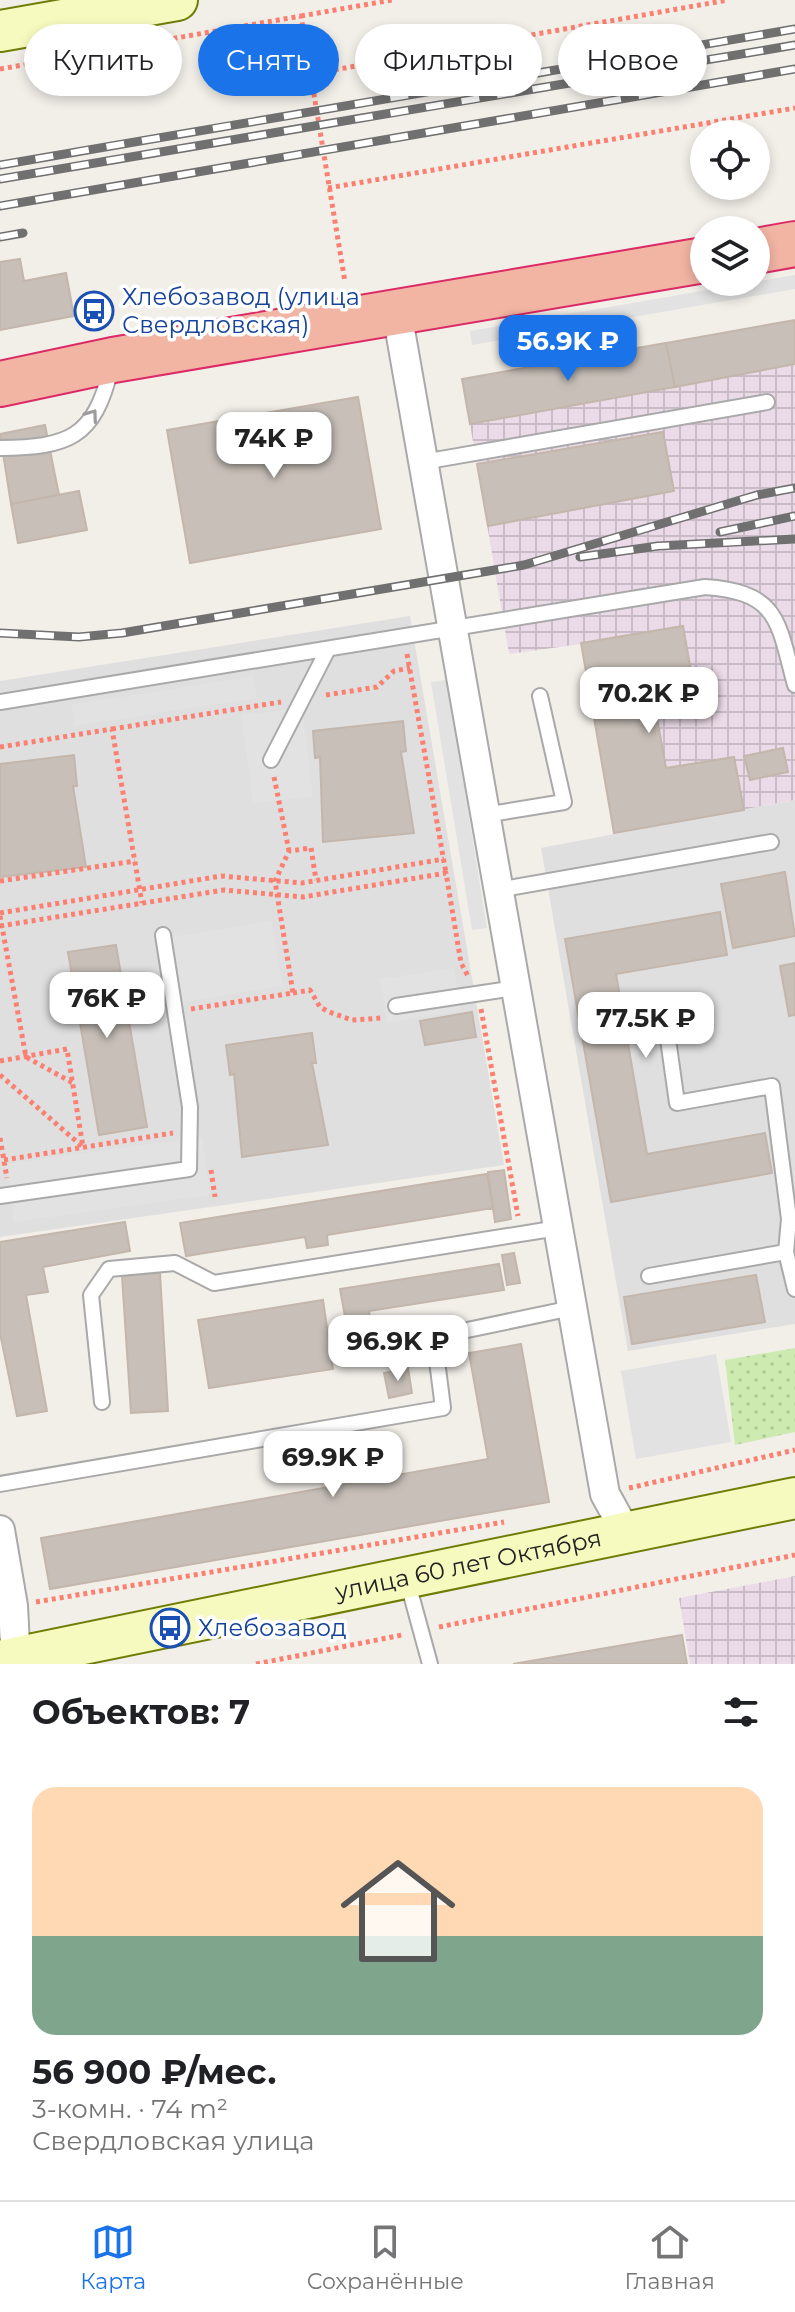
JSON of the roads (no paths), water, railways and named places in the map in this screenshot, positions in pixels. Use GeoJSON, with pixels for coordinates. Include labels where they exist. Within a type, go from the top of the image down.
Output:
{"type":"FeatureCollection","features":[{"type":"Feature","properties":{"kind":"highway"},"geometry":{"type":"LineString","coordinates":[[770,248],[795,244]]}},
{"type":"Feature","properties":{"kind":"highway"},"geometry":{"type":"LineString","coordinates":[[0,384],[113,360],[690,262]]}},
{"type":"Feature","properties":{"kind":"main road"},"geometry":{"type":"LineString","coordinates":[[0,31],[177,0]]}},
{"type":"Feature","properties":{"kind":"main road","name":"улица 60 лет Октября"},"geometry":{"type":"LineString","coordinates":[[11,1661],[795,1498]]}},
{"type":"Feature","properties":{"kind":"street"},"geometry":{"type":"LineString","coordinates":[[397,313],[605,1494],[627,1534]]}},
{"type":"Feature","properties":{"kind":"street"},"geometry":{"type":"LineString","coordinates":[[0,1530],[13,1606],[11,1661]]}},
{"type":"Feature","properties":{"kind":"lane"},"geometry":{"type":"LineString","coordinates":[[0,448],[44,448],[78,435],[103,399],[113,360]]}},
{"type":"Feature","properties":{"kind":"lane"},"geometry":{"type":"LineString","coordinates":[[423,462],[767,402]]}},
{"type":"Feature","properties":{"kind":"lane"},"geometry":{"type":"LineString","coordinates":[[0,702],[405,639],[705,587],[730,588],[755,597],[776,616],[795,685]]}},
{"type":"Feature","properties":{"kind":"lane"},"geometry":{"type":"LineString","coordinates":[[271,760],[327,651]]}},
{"type":"Feature","properties":{"kind":"lane"},"geometry":{"type":"LineString","coordinates":[[485,815],[564,802],[540,696]]}},
{"type":"Feature","properties":{"kind":"lane"},"geometry":{"type":"LineString","coordinates":[[497,890],[771,842]]}},
{"type":"Feature","properties":{"kind":"lane"},"geometry":{"type":"LineString","coordinates":[[5,1195],[189,1169],[190,1107],[163,935]]}},
{"type":"Feature","properties":{"kind":"lane"},"geometry":{"type":"LineString","coordinates":[[396,1006],[515,988]]}},
{"type":"Feature","properties":{"kind":"lane"},"geometry":{"type":"LineString","coordinates":[[665,1018],[677,1103],[772,1086],[792,1218],[786,1252],[795,1289]]}},
{"type":"Feature","properties":{"kind":"lane"},"geometry":{"type":"LineString","coordinates":[[102,1402],[91,1295],[109,1269],[175,1263],[214,1283],[558,1228]]}},
{"type":"Feature","properties":{"kind":"lane"},"geometry":{"type":"LineString","coordinates":[[649,1276],[786,1252]]}},
{"type":"Feature","properties":{"kind":"lane"},"geometry":{"type":"LineString","coordinates":[[0,1484],[443,1408],[434,1337],[572,1308]]}},
{"type":"Feature","properties":{"kind":"lane"},"geometry":{"type":"LineString","coordinates":[[407,1580],[430,1664]]}},
{"type":"Feature","properties":{"kind":"railway"},"geometry":{"type":"LineString","coordinates":[[0,165],[795,29]]}},
{"type":"Feature","properties":{"kind":"railway"},"geometry":{"type":"LineString","coordinates":[[0,179],[795,45]]}},
{"type":"Feature","properties":{"kind":"railway"},"geometry":{"type":"LineString","coordinates":[[0,206],[795,69]]}},
{"type":"Feature","properties":{"kind":"railway"},"geometry":{"type":"LineString","coordinates":[[0,237],[23,233]]}},
{"type":"Feature","properties":{"kind":"railway"},"geometry":{"type":"LineString","coordinates":[[0,633],[79,637],[122,633],[524,565],[757,495],[795,488]]}},
{"type":"Feature","properties":{"kind":"railway"},"geometry":{"type":"LineString","coordinates":[[720,532],[795,516]]}},
{"type":"Feature","properties":{"kind":"railway"},"geometry":{"type":"LineString","coordinates":[[580,557],[658,546],[795,539]]}},
{"type":"Feature","properties":{"kind":"place","name":"Хлебозавод (улица Свердловская)"},"geometry":{"type":"Point","coordinates":[94,311]}},
{"type":"Feature","properties":{"kind":"place","name":"Хлебозавод"},"geometry":{"type":"Point","coordinates":[170,1628]}}]}
